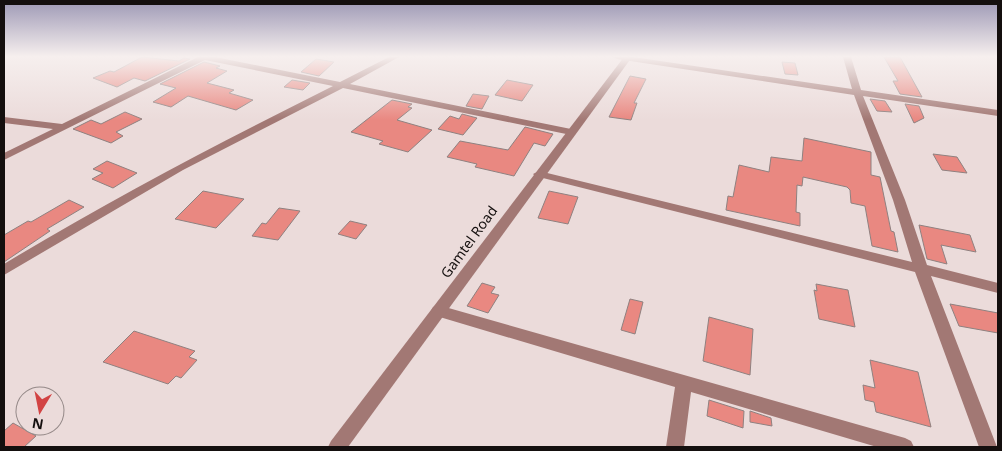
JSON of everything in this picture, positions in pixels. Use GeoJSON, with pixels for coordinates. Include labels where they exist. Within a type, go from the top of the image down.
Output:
{"type":"FeatureCollection","features":[{"type":"Feature","properties":{"kind":"street"},"geometry":{"type":"LineString","coordinates":[[4,157],[162,78]]}},
{"type":"Feature","properties":{"kind":"street"},"geometry":{"type":"LineString","coordinates":[[316,78],[571,132]]}},
{"type":"Feature","properties":{"kind":"street"},"geometry":{"type":"LineString","coordinates":[[4,270],[88,218],[206,153],[357,78]]}},
{"type":"Feature","properties":{"kind":"street","name":"Gamtel Road"},"geometry":{"type":"LineString","coordinates":[[337,447],[609,78]]}},
{"type":"Feature","properties":{"kind":"street"},"geometry":{"type":"LineString","coordinates":[[757,78],[998,113]]}},
{"type":"Feature","properties":{"kind":"street"},"geometry":{"type":"LineString","coordinates":[[853,78],[899,200],[921,268],[988,447]]}},
{"type":"Feature","properties":{"kind":"street"},"geometry":{"type":"LineString","coordinates":[[4,120],[63,127]]}},
{"type":"Feature","properties":{"kind":"street"},"geometry":{"type":"LineString","coordinates":[[539,174],[998,288]]}},
{"type":"Feature","properties":{"kind":"street"},"geometry":{"type":"LineString","coordinates":[[438,311],[905,447]]}},
{"type":"Feature","properties":{"kind":"street"},"geometry":{"type":"LineString","coordinates":[[676,447],[684,384]]}},
{"type":"Feature","properties":{"kind":"building"},"geometry":{"type":"Polygon","coordinates":[[[93,78],[134,78],[117,87],[93,78]]]}},
{"type":"Feature","properties":{"kind":"building"},"geometry":{"type":"Polygon","coordinates":[[[134,78],[151,78],[145,81],[134,78]]]}},
{"type":"Feature","properties":{"kind":"building"},"geometry":{"type":"Polygon","coordinates":[[[172,78],[215,78],[207,83],[234,90],[229,93],[253,100],[236,110],[188,96],[171,107],[153,102],[176,88],[160,84],[172,78]]]}},
{"type":"Feature","properties":{"kind":"building"},"geometry":{"type":"Polygon","coordinates":[[[629,78],[646,79],[634,103],[637,103],[631,120],[609,117],[629,78]]]}},
{"type":"Feature","properties":{"kind":"building"},"geometry":{"type":"Polygon","coordinates":[[[896,78],[912,78],[922,97],[900,94],[893,81],[898,81],[896,78]]]}},
{"type":"Feature","properties":{"kind":"building"},"geometry":{"type":"Polygon","coordinates":[[[292,80],[310,83],[303,90],[284,87],[292,80]]]}},
{"type":"Feature","properties":{"kind":"building"},"geometry":{"type":"Polygon","coordinates":[[[507,80],[533,85],[522,101],[495,95],[507,80]]]}},
{"type":"Feature","properties":{"kind":"building"},"geometry":{"type":"Polygon","coordinates":[[[473,94],[489,96],[482,109],[466,106],[473,94]]]}},
{"type":"Feature","properties":{"kind":"building"},"geometry":{"type":"Polygon","coordinates":[[[870,99],[885,101],[892,112],[877,111],[870,99]]]}},
{"type":"Feature","properties":{"kind":"building"},"geometry":{"type":"Polygon","coordinates":[[[392,100],[412,104],[408,107],[412,108],[397,120],[432,130],[408,152],[379,144],[383,141],[351,132],[392,100]]]}},
{"type":"Feature","properties":{"kind":"building"},"geometry":{"type":"Polygon","coordinates":[[[905,104],[919,106],[924,118],[914,123],[905,104]]]}},
{"type":"Feature","properties":{"kind":"building"},"geometry":{"type":"Polygon","coordinates":[[[125,112],[142,119],[116,132],[123,136],[111,143],[73,129],[91,120],[101,124],[125,112]]]}},
{"type":"Feature","properties":{"kind":"building"},"geometry":{"type":"Polygon","coordinates":[[[462,114],[477,118],[463,135],[438,129],[450,116],[459,119],[462,114]]]}},
{"type":"Feature","properties":{"kind":"building"},"geometry":{"type":"Polygon","coordinates":[[[525,127],[553,134],[545,146],[534,143],[514,176],[475,167],[477,164],[447,157],[460,141],[508,150],[525,127]]]}},
{"type":"Feature","properties":{"kind":"building"},"geometry":{"type":"Polygon","coordinates":[[[804,138],[871,152],[871,175],[880,177],[891,231],[894,232],[898,252],[872,246],[865,206],[851,203],[850,190],[847,187],[803,177],[802,186],[797,185],[796,212],[800,213],[800,226],[726,210],[728,196],[733,197],[739,165],[769,172],[771,157],[802,161],[804,138]]]}},
{"type":"Feature","properties":{"kind":"building"},"geometry":{"type":"Polygon","coordinates":[[[933,154],[957,157],[967,173],[942,170],[933,154]]]}},
{"type":"Feature","properties":{"kind":"building"},"geometry":{"type":"Polygon","coordinates":[[[107,161],[137,173],[113,188],[92,179],[103,173],[93,169],[107,161]]]}},
{"type":"Feature","properties":{"kind":"building"},"geometry":{"type":"Polygon","coordinates":[[[203,191],[244,199],[216,228],[175,219],[203,191]]]}},
{"type":"Feature","properties":{"kind":"building"},"geometry":{"type":"Polygon","coordinates":[[[549,191],[578,197],[568,224],[538,218],[549,191]]]}},
{"type":"Feature","properties":{"kind":"building"},"geometry":{"type":"Polygon","coordinates":[[[69,200],[84,207],[47,229],[50,231],[4,262],[4,235],[69,200]]]}},
{"type":"Feature","properties":{"kind":"building"},"geometry":{"type":"Polygon","coordinates":[[[279,208],[300,211],[278,240],[252,236],[262,223],[266,224],[279,208]]]}},
{"type":"Feature","properties":{"kind":"building"},"geometry":{"type":"Polygon","coordinates":[[[350,221],[367,225],[356,239],[338,234],[350,221]]]}},
{"type":"Feature","properties":{"kind":"building"},"geometry":{"type":"Polygon","coordinates":[[[919,225],[970,235],[976,252],[941,245],[947,264],[927,259],[919,225]]]}},
{"type":"Feature","properties":{"kind":"building"},"geometry":{"type":"Polygon","coordinates":[[[482,283],[495,287],[491,293],[499,295],[488,313],[467,306],[482,283]]]}},
{"type":"Feature","properties":{"kind":"building"},"geometry":{"type":"Polygon","coordinates":[[[816,284],[848,290],[855,327],[819,319],[814,290],[817,291],[816,284]]]}},
{"type":"Feature","properties":{"kind":"building"},"geometry":{"type":"Polygon","coordinates":[[[630,299],[643,302],[635,334],[621,330],[630,299]]]}},
{"type":"Feature","properties":{"kind":"building"},"geometry":{"type":"Polygon","coordinates":[[[950,304],[998,313],[998,333],[959,326],[950,304]]]}},
{"type":"Feature","properties":{"kind":"building"},"geometry":{"type":"Polygon","coordinates":[[[709,317],[753,329],[750,375],[703,361],[709,317]]]}},
{"type":"Feature","properties":{"kind":"building"},"geometry":{"type":"Polygon","coordinates":[[[134,331],[195,351],[189,357],[197,360],[181,378],[176,376],[168,384],[103,362],[134,331]]]}},
{"type":"Feature","properties":{"kind":"building"},"geometry":{"type":"Polygon","coordinates":[[[870,360],[918,372],[931,427],[876,412],[874,402],[865,400],[863,385],[875,388],[870,360]]]}},
{"type":"Feature","properties":{"kind":"building"},"geometry":{"type":"Polygon","coordinates":[[[709,400],[744,411],[743,428],[707,416],[709,400]]]}},
{"type":"Feature","properties":{"kind":"building"},"geometry":{"type":"Polygon","coordinates":[[[750,411],[771,418],[772,426],[750,422],[750,411]]]}},
{"type":"Feature","properties":{"kind":"building"},"geometry":{"type":"Polygon","coordinates":[[[13,423],[15,424],[15,436],[36,436],[24,447],[4,447],[4,431],[13,423]]]}}]}
